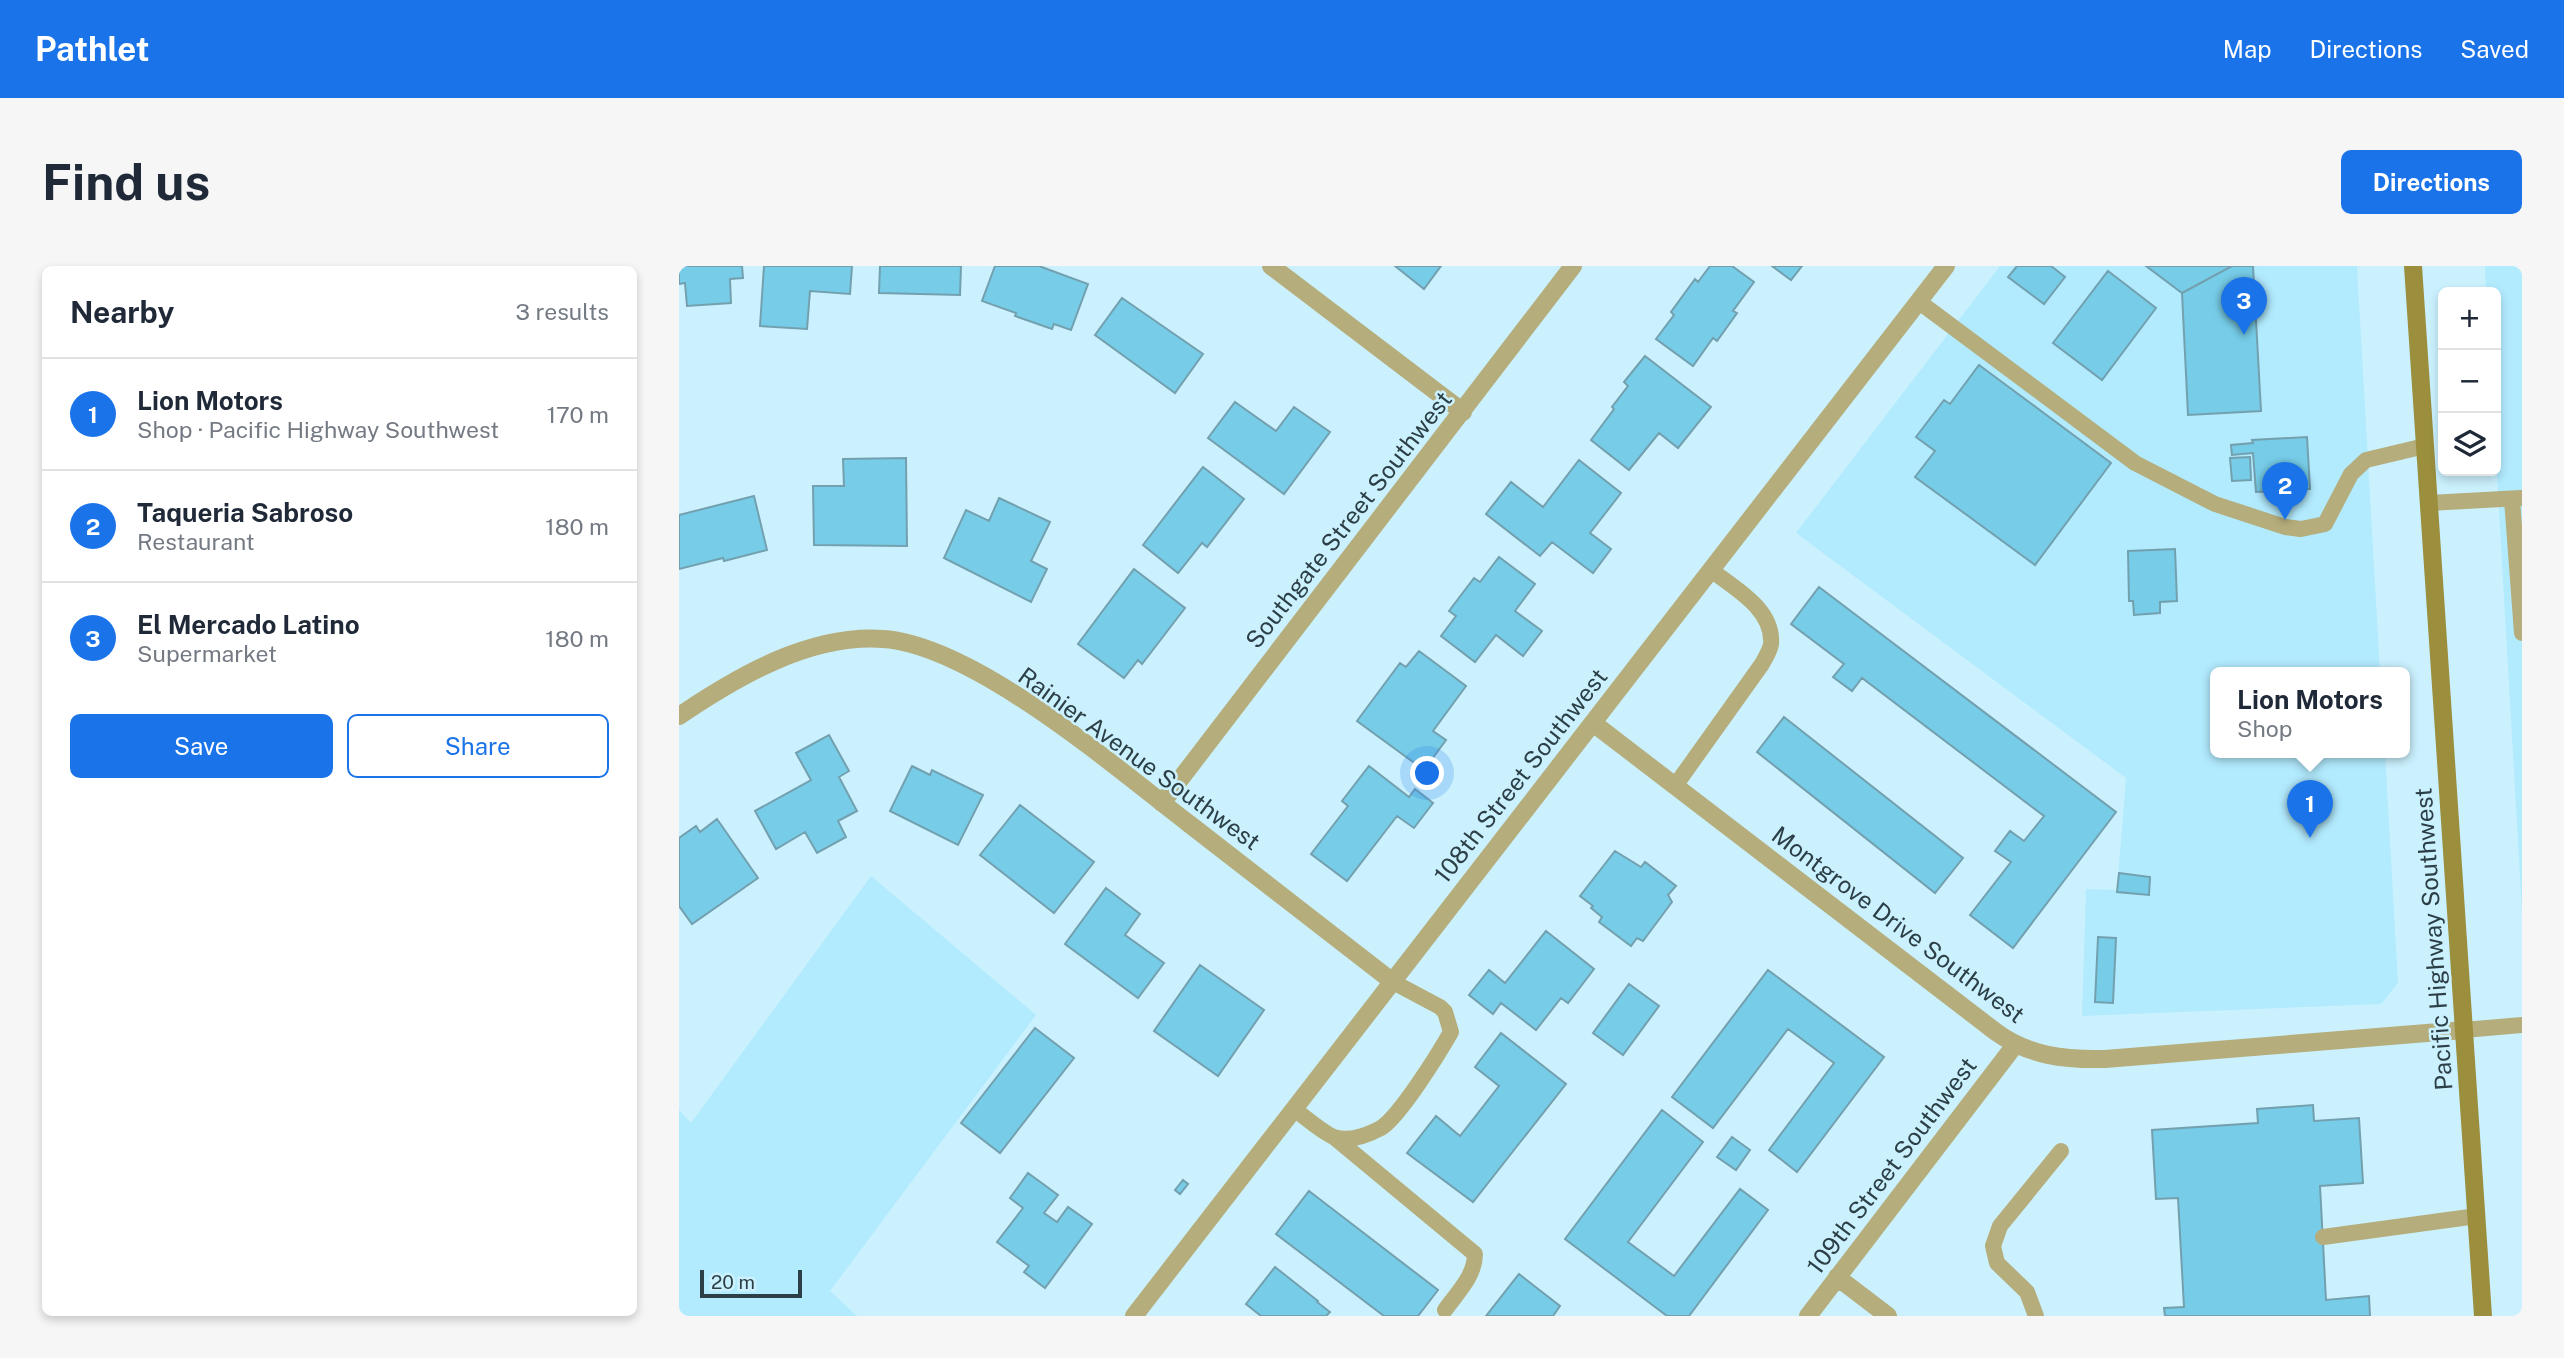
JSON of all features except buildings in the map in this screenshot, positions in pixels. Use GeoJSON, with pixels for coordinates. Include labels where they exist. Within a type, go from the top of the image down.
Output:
{"type":"FeatureCollection","features":[{"type":"Feature","properties":{"kind":"main road","name":"Pacific Highway Southwest"},"geometry":{"type":"LineString","coordinates":[[2413,266],[2483,1316]]}},
{"type":"Feature","properties":{"kind":"street"},"geometry":{"type":"LineString","coordinates":[[1271,266],[1463,412]]}},
{"type":"Feature","properties":{"kind":"street","name":"Southgate Street Southwest"},"geometry":{"type":"LineString","coordinates":[[1162,803],[1573,266]]}},
{"type":"Feature","properties":{"kind":"street","name":"108th Street Southwest"},"geometry":{"type":"LineString","coordinates":[[1134,1316],[1946,266]]}},
{"type":"Feature","properties":{"kind":"street","name":"Rainier Avenue Southwest"},"geometry":{"type":"LineString","coordinates":[[679,716],[756,671],[801,651],[862,639],[898,640],[954,660],[1010,692],[1065,729],[1393,982]]}},
{"type":"Feature","properties":{"kind":"street","name":"Montgrove Drive Southwest"},"geometry":{"type":"LineString","coordinates":[[1593,723],[1983,1022],[2015,1045],[2046,1056],[2091,1059],[2464,1030]]}},
{"type":"Feature","properties":{"kind":"street","name":"109th Street Southwest"},"geometry":{"type":"LineString","coordinates":[[1808,1316],[2015,1045]]}},
{"type":"Feature","properties":{"kind":"street"},"geometry":{"type":"LineString","coordinates":[[1837,1277],[1888,1316]]}},
{"type":"Feature","properties":{"kind":"lane"},"geometry":{"type":"LineString","coordinates":[[1919,301],[2135,463],[2214,503],[2285,527],[2301,529],[2325,524],[2351,474],[2366,460],[2425,446]]}},
{"type":"Feature","properties":{"kind":"lane"},"geometry":{"type":"LineString","coordinates":[[2429,503],[2517,498],[2522,633]]}},
{"type":"Feature","properties":{"kind":"lane"},"geometry":{"type":"LineString","coordinates":[[1675,786],[1762,664],[1771,645],[1769,627],[1761,611],[1711,570]]}},
{"type":"Feature","properties":{"kind":"lane"},"geometry":{"type":"LineString","coordinates":[[1334,1137],[1356,1138],[1382,1127],[1437,1057],[1451,1032],[1450,1023],[1440,1007],[1393,982]]}},
{"type":"Feature","properties":{"kind":"lane"},"geometry":{"type":"LineString","coordinates":[[2464,1030],[2522,1025]]}},
{"type":"Feature","properties":{"kind":"lane"},"geometry":{"type":"LineString","coordinates":[[1294,1109],[1334,1137],[1475,1254],[1475,1264],[1466,1282],[1445,1310]]}},
{"type":"Feature","properties":{"kind":"lane"},"geometry":{"type":"LineString","coordinates":[[2036,1316],[2027,1292],[1997,1263],[1993,1246],[2000,1226],[2061,1151]]}},
{"type":"Feature","properties":{"kind":"lane"},"geometry":{"type":"LineString","coordinates":[[2323,1237],[2477,1216]]}},
{"type":"Feature","properties":{"kind":"shaded area"},"geometry":{"type":"Polygon","coordinates":[[[2000,266],[2357,266],[2380,667],[2210,667],[2210,758],[2385,758],[2398,983],[2381,1004],[2082,1016],[2086,889],[2117,890],[2126,778],[1796,533],[2000,266]]]}},
{"type":"Feature","properties":{"kind":"shaded area"},"geometry":{"type":"Polygon","coordinates":[[[2485,266],[2522,266],[2522,912],[2497,476],[2501,476],[2501,287],[2486,287],[2485,266]]]}},
{"type":"Feature","properties":{"kind":"shaded area"},"geometry":{"type":"Polygon","coordinates":[[[871,876],[1036,1015],[830,1291],[857,1316],[679,1316],[679,1110],[691,1123],[871,876]]]}},
{"type":"Feature","properties":{"kind":"place","name":"El Mercado Latino"},"geometry":{"type":"Point","coordinates":[2244,335]}},
{"type":"Feature","properties":{"kind":"place","name":"Taqueria Sabroso"},"geometry":{"type":"Point","coordinates":[2285,520]}},
{"type":"Feature","properties":{"kind":"place","name":"Lion Motors"},"geometry":{"type":"Point","coordinates":[2310,838]}}]}
